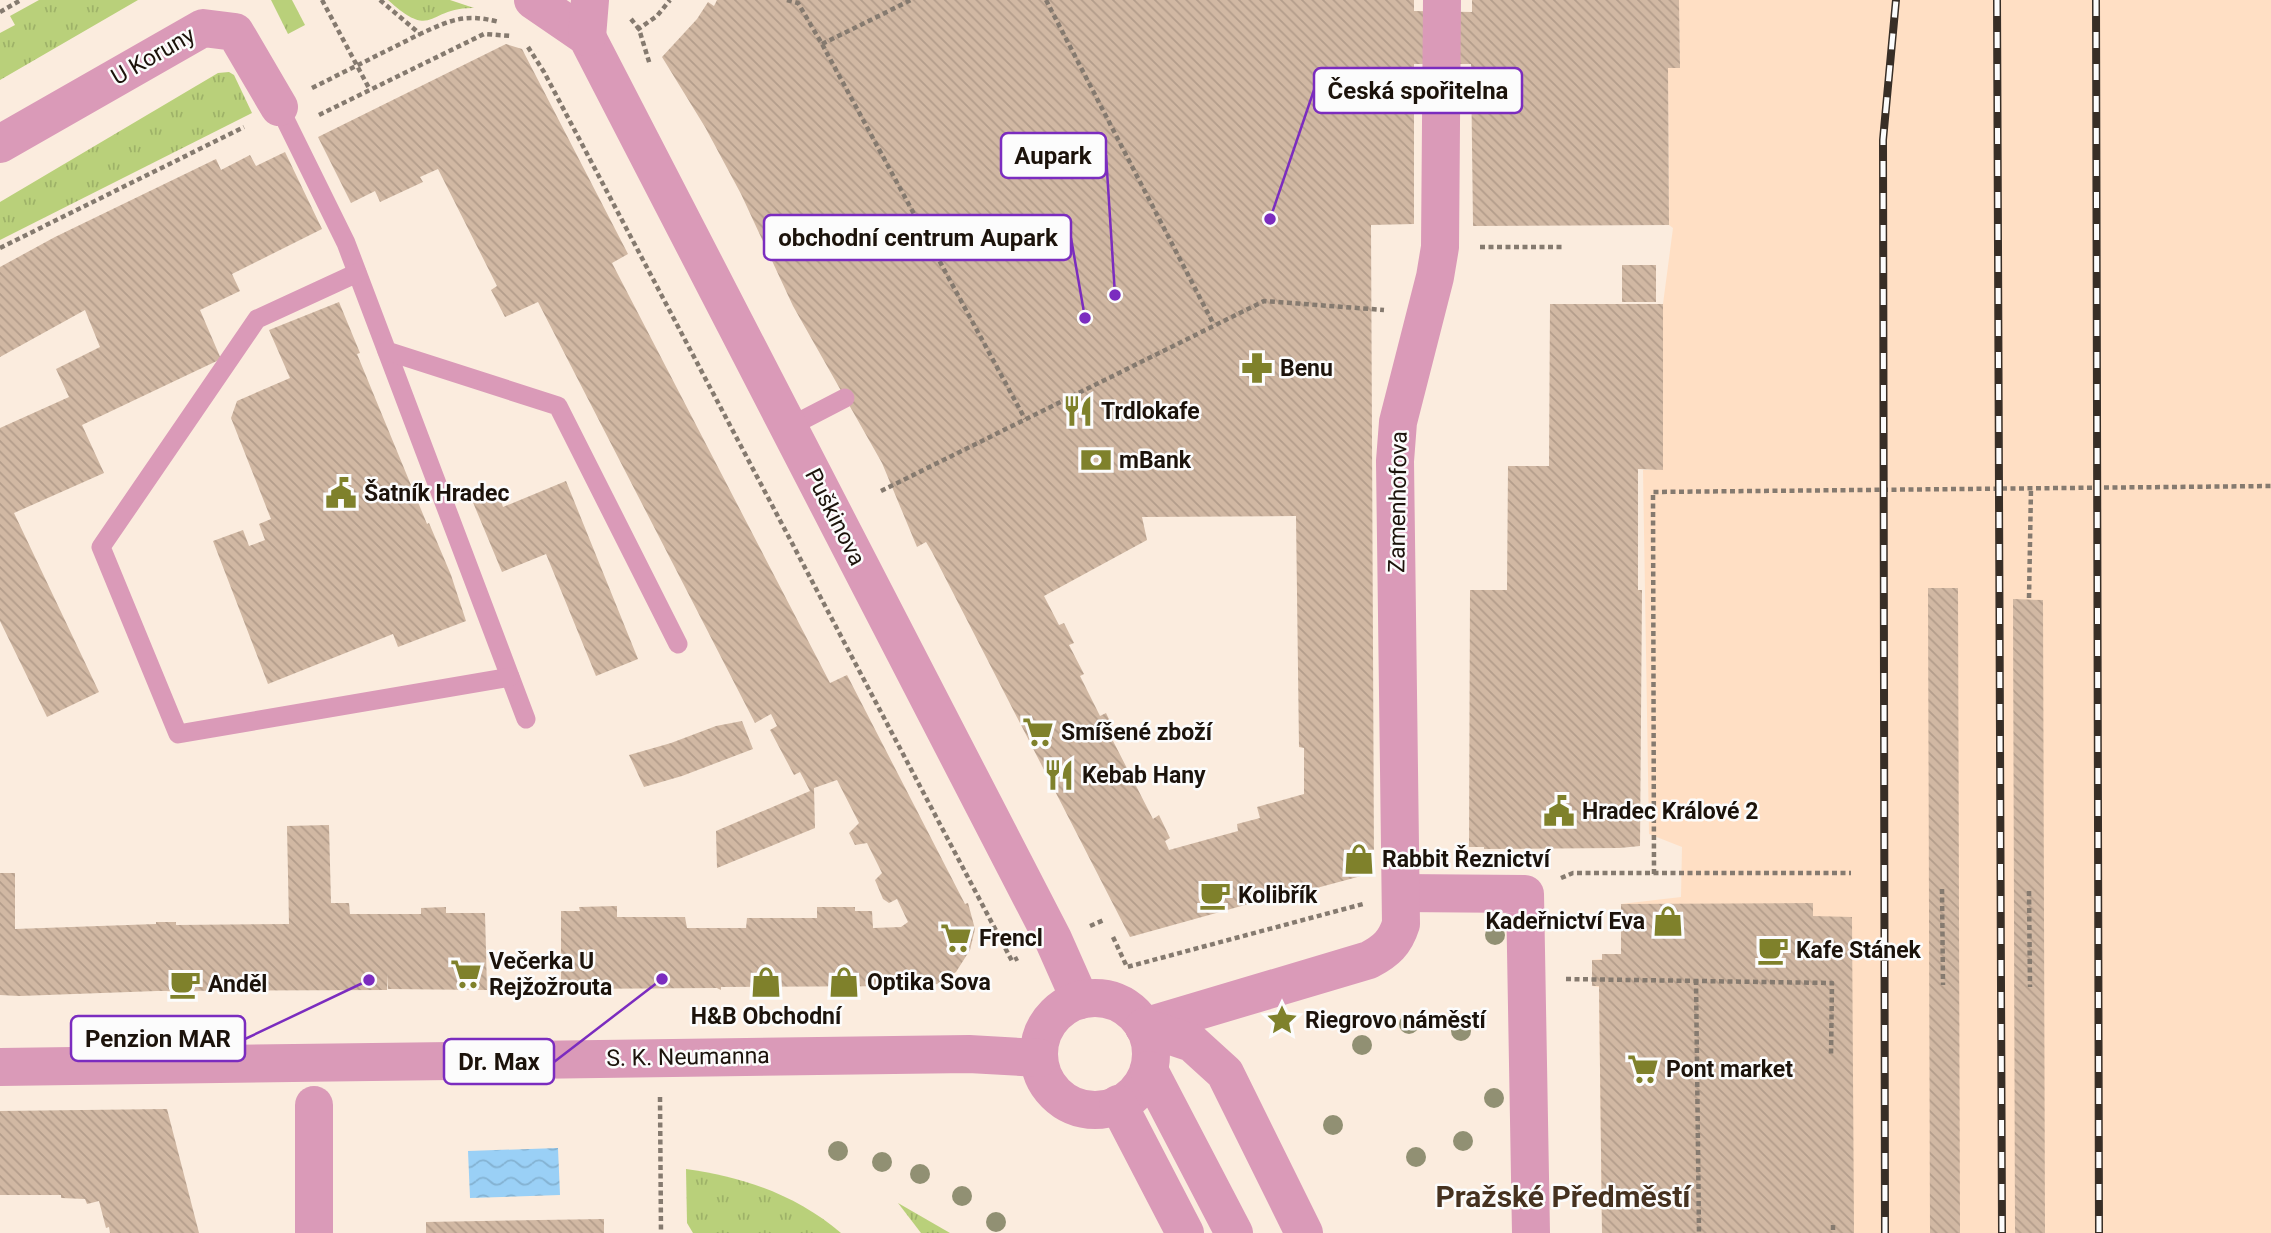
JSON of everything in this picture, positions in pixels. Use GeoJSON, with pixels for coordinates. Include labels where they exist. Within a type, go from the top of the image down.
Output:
{"type":"FeatureCollection","features":[{"type":"Feature","properties":{"kind":"street","name":"Puškinova"},"geometry":{"type":"LineString","coordinates":[[533,0],[589,18],[789,427],[1053,939],[1080,1000]]}},
{"type":"Feature","properties":{"kind":"street","name":"Zamenhofova"},"geometry":{"type":"LineString","coordinates":[[1401,909],[1395,461],[1398,422],[1435,277],[1440,247],[1442,0]]}},
{"type":"Feature","properties":{"kind":"street","name":"U Koruny"},"geometry":{"type":"LineString","coordinates":[[0,144],[203,28],[235,32],[285,118]]}},
{"type":"Feature","properties":{"kind":"street"},"geometry":{"type":"LineString","coordinates":[[1144,1027],[1369,960],[1389,948],[1396,938],[1401,909],[1525,894],[1531,1233]]}},
{"type":"Feature","properties":{"kind":"street"},"geometry":{"type":"LineString","coordinates":[[1080,1000],[1108,1000],[1125,1007],[1144,1027],[1151,1052],[1149,1070],[1132,1096],[1118,1104],[1101,1110],[1066,1102],[1052,1090],[1043,1075],[1039,1058],[1040,1041],[1047,1025],[1058,1012],[1080,1000]]}},
{"type":"Feature","properties":{"kind":"street"},"geometry":{"type":"LineString","coordinates":[[1144,1027],[1192,1043],[1225,1073],[1304,1233]]}},
{"type":"Feature","properties":{"kind":"street","name":"S. K. Neumanna"},"geometry":{"type":"LineString","coordinates":[[0,1067],[970,1054],[1039,1058]]}},
{"type":"Feature","properties":{"kind":"street"},"geometry":{"type":"LineString","coordinates":[[1149,1070],[1234,1233]]}},
{"type":"Feature","properties":{"kind":"street"},"geometry":{"type":"LineString","coordinates":[[1118,1104],[1185,1233]]}},
{"type":"Feature","properties":{"kind":"street"},"geometry":{"type":"LineString","coordinates":[[314,1105],[314,1233]]}},
{"type":"Feature","properties":{"kind":"lane"},"geometry":{"type":"LineString","coordinates":[[285,118],[346,243],[526,719]]}},
{"type":"Feature","properties":{"kind":"lane"},"geometry":{"type":"LineString","coordinates":[[357,273],[257,319],[101,547],[178,734],[510,677]]}},
{"type":"Feature","properties":{"kind":"lane"},"geometry":{"type":"LineString","coordinates":[[387,351],[558,407],[678,643]]}},
{"type":"Feature","properties":{"kind":"lane"},"geometry":{"type":"LineString","coordinates":[[789,427],[845,398]]}},
{"type":"Feature","properties":{"kind":"path"},"geometry":{"type":"LineString","coordinates":[[0,12],[21,0]]}},
{"type":"Feature","properties":{"kind":"path"},"geometry":{"type":"LineString","coordinates":[[322,0],[370,90]]}},
{"type":"Feature","properties":{"kind":"path"},"geometry":{"type":"LineString","coordinates":[[380,0],[420,34]]}},
{"type":"Feature","properties":{"kind":"path"},"geometry":{"type":"LineString","coordinates":[[787,0],[798,4],[822,44],[1026,419]]}},
{"type":"Feature","properties":{"kind":"path"},"geometry":{"type":"LineString","coordinates":[[822,44],[911,0]]}},
{"type":"Feature","properties":{"kind":"path"},"geometry":{"type":"LineString","coordinates":[[1046,0],[1214,326]]}},
{"type":"Feature","properties":{"kind":"path"},"geometry":{"type":"LineString","coordinates":[[285,118],[358,65],[454,19]]}},
{"type":"Feature","properties":{"kind":"path"},"geometry":{"type":"LineString","coordinates":[[0,248],[224,137],[370,90],[484,34],[513,37],[519,41]]}},
{"type":"Feature","properties":{"kind":"path"},"geometry":{"type":"LineString","coordinates":[[526,45],[544,72],[1012,961]]}},
{"type":"Feature","properties":{"kind":"path"},"geometry":{"type":"LineString","coordinates":[[1440,247],[1564,247]]}},
{"type":"Feature","properties":{"kind":"path"},"geometry":{"type":"LineString","coordinates":[[881,491],[1264,301],[1392,311]]}},
{"type":"Feature","properties":{"kind":"path"},"geometry":{"type":"LineString","coordinates":[[1654,874],[1653,492],[2271,486]]}},
{"type":"Feature","properties":{"kind":"path"},"geometry":{"type":"LineString","coordinates":[[2029,598],[2031,488]]}},
{"type":"Feature","properties":{"kind":"path"},"geometry":{"type":"LineString","coordinates":[[1525,894],[1573,873],[1851,873]]}},
{"type":"Feature","properties":{"kind":"path"},"geometry":{"type":"LineString","coordinates":[[1942,888],[1943,985]]}},
{"type":"Feature","properties":{"kind":"path"},"geometry":{"type":"LineString","coordinates":[[2029,891],[2029,987]]}},
{"type":"Feature","properties":{"kind":"path"},"geometry":{"type":"LineString","coordinates":[[1113,937],[1126,967],[1401,909]]}},
{"type":"Feature","properties":{"kind":"path"},"geometry":{"type":"LineString","coordinates":[[1592,979],[1832,983],[1831,1056]]}},
{"type":"Feature","properties":{"kind":"path"},"geometry":{"type":"LineString","coordinates":[[1696,980],[1699,1233]]}},
{"type":"Feature","properties":{"kind":"path"},"geometry":{"type":"LineString","coordinates":[[660,1057],[661,1233]]}},
{"type":"Feature","properties":{"kind":"path"},"geometry":{"type":"LineString","coordinates":[[1833,1225],[1833,1233]]}},
{"type":"Feature","properties":{"kind":"shaded area"},"geometry":{"type":"Polygon","coordinates":[[[1679,0],[2271,0],[2271,1233],[1602,1233],[1599,987],[1592,986],[1592,960],[1602,959],[1602,954],[1621,954],[1621,904],[1681,897],[1682,847],[1649,834],[1643,470],[1663,469],[1663,304],[1673,228],[1669,225],[1668,68],[1680,68],[1679,0]]]}},
{"type":"Feature","properties":{"kind":"green space"},"geometry":{"type":"Polygon","coordinates":[[[39,0],[138,0],[0,80],[0,33],[15,25],[10,16],[39,0]]]}},
{"type":"Feature","properties":{"kind":"green space"},"geometry":{"type":"Polygon","coordinates":[[[271,0],[292,0],[305,25],[288,34],[271,0]]]}},
{"type":"Feature","properties":{"kind":"green space"},"geometry":{"type":"Polygon","coordinates":[[[388,0],[450,0],[474,8],[447,12],[423,21],[414,19],[388,0]]]}},
{"type":"Feature","properties":{"kind":"green space"},"geometry":{"type":"Polygon","coordinates":[[[229,72],[234,75],[252,113],[0,240],[0,202],[218,73],[229,72]]]}},
{"type":"Feature","properties":{"kind":"green space"},"geometry":{"type":"Polygon","coordinates":[[[686,1169],[728,1177],[768,1190],[806,1208],[841,1233],[693,1233],[687,1223],[686,1169]]]}},
{"type":"Feature","properties":{"kind":"green space"},"geometry":{"type":"Polygon","coordinates":[[[898,1203],[950,1233],[921,1233],[898,1203]]]}},
{"type":"Feature","properties":{"kind":"water"},"geometry":{"type":"Polygon","coordinates":[[[558,1148],[560,1195],[470,1198],[468,1151],[558,1148]]]}},
{"type":"Feature","properties":{"kind":"building"},"geometry":{"type":"Polygon","coordinates":[[[717,0],[1414,0],[1414,11],[1472,12],[1472,0],[1679,0],[1680,68],[1668,68],[1669,225],[1473,226],[1471,64],[1414,64],[1414,224],[1371,225],[1374,863],[1365,875],[1130,937],[932,552],[926,542],[917,547],[882,463],[793,306],[741,194],[705,127],[662,57],[697,19],[708,2],[714,6],[717,0]],[[1296,516],[1142,517],[1147,540],[1044,596],[1059,625],[1064,623],[1074,643],[1069,645],[1084,674],[1080,676],[1100,716],[1106,713],[1117,736],[1112,739],[1153,819],[1159,815],[1170,838],[1165,841],[1169,850],[1238,831],[1237,824],[1260,818],[1257,807],[1304,794],[1304,748],[1299,747],[1296,516]]]}},
{"type":"Feature","properties":{"kind":"building"},"geometry":{"type":"Polygon","coordinates":[[[506,44],[522,49],[628,254],[612,263],[830,683],[847,675],[965,904],[968,903],[975,929],[970,950],[956,972],[937,984],[721,987],[721,990],[561,989],[561,911],[580,911],[579,907],[617,906],[617,917],[685,917],[687,928],[746,928],[747,918],[817,918],[817,907],[855,907],[855,911],[872,911],[873,928],[901,927],[908,922],[897,899],[889,903],[883,899],[875,880],[882,873],[867,843],[855,845],[849,833],[859,823],[837,780],[814,788],[815,828],[717,868],[716,831],[810,791],[800,772],[794,775],[770,730],[777,726],[771,714],[755,723],[538,302],[505,317],[491,290],[497,286],[438,169],[420,177],[423,182],[380,202],[375,191],[351,203],[318,137],[506,44]]]}},
{"type":"Feature","properties":{"kind":"building"},"geometry":{"type":"Polygon","coordinates":[[[285,152],[322,229],[232,274],[240,291],[200,310],[221,359],[82,425],[104,473],[14,513],[99,692],[47,717],[0,621],[0,428],[69,397],[56,369],[100,347],[85,310],[0,357],[0,267],[55,237],[216,159],[221,170],[250,155],[256,166],[285,152]]]}},
{"type":"Feature","properties":{"kind":"building"},"geometry":{"type":"Polygon","coordinates":[[[1622,265],[1656,265],[1656,302],[1622,302],[1622,265]]]}},
{"type":"Feature","properties":{"kind":"building"},"geometry":{"type":"Polygon","coordinates":[[[339,302],[360,353],[357,354],[427,524],[429,523],[451,575],[466,621],[398,647],[393,634],[268,684],[213,541],[243,530],[249,546],[265,540],[259,524],[271,519],[231,418],[237,401],[290,378],[269,330],[339,302]]]}},
{"type":"Feature","properties":{"kind":"building"},"geometry":{"type":"Polygon","coordinates":[[[1550,304],[1663,304],[1663,470],[1638,469],[1638,590],[1642,590],[1640,846],[1469,847],[1470,590],[1507,590],[1508,466],[1549,466],[1550,304]]]}},
{"type":"Feature","properties":{"kind":"building"},"geometry":{"type":"Polygon","coordinates":[[[566,481],[638,659],[596,676],[546,554],[502,572],[472,500],[497,490],[503,507],[566,481]]]}},
{"type":"Feature","properties":{"kind":"building"},"geometry":{"type":"Polygon","coordinates":[[[1928,588],[1958,588],[1960,1233],[1930,1233],[1928,588]]]}},
{"type":"Feature","properties":{"kind":"building"},"geometry":{"type":"Polygon","coordinates":[[[2013,599],[2043,600],[2045,1233],[2015,1233],[2013,599]]]}},
{"type":"Feature","properties":{"kind":"building"},"geometry":{"type":"Polygon","coordinates":[[[742,721],[753,749],[682,776],[644,787],[629,755],[716,726],[742,721]]]}},
{"type":"Feature","properties":{"kind":"building"},"geometry":{"type":"Polygon","coordinates":[[[329,825],[331,903],[349,903],[350,914],[421,914],[421,908],[446,907],[446,913],[485,913],[487,990],[388,989],[388,974],[387,990],[0,995],[0,873],[15,873],[15,929],[156,922],[176,922],[176,925],[289,924],[287,826],[329,825]]]}},
{"type":"Feature","properties":{"kind":"building"},"geometry":{"type":"Polygon","coordinates":[[[1813,903],[1813,916],[1852,917],[1854,1233],[1602,1233],[1599,986],[1592,986],[1592,960],[1602,960],[1602,954],[1621,954],[1621,904],[1813,903]]]}},
{"type":"Feature","properties":{"kind":"building"},"geometry":{"type":"Polygon","coordinates":[[[167,1109],[199,1233],[110,1233],[109,1227],[106,1228],[99,1201],[87,1204],[85,1199],[61,1198],[61,1195],[0,1195],[0,1111],[167,1109]]]}},
{"type":"Feature","properties":{"kind":"building"},"geometry":{"type":"Polygon","coordinates":[[[604,1219],[604,1233],[426,1233],[426,1222],[604,1219]]]}},
{"type":"Feature","properties":{"kind":"railway"},"geometry":{"type":"LineString","coordinates":[[1885,1233],[1883,140],[1896,0]]}},
{"type":"Feature","properties":{"kind":"railway"},"geometry":{"type":"LineString","coordinates":[[1997,0],[2002,1233]]}},
{"type":"Feature","properties":{"kind":"railway"},"geometry":{"type":"LineString","coordinates":[[2096,0],[2099,1233]]}},
{"type":"Feature","properties":{"kind":"place","name":"Česká spořitelna"},"geometry":{"type":"Point","coordinates":[1270,219]}},
{"type":"Feature","properties":{"kind":"place","name":"Aupark"},"geometry":{"type":"Point","coordinates":[1115,295]}},
{"type":"Feature","properties":{"kind":"place","name":"obchodní centrum Aupark"},"geometry":{"type":"Point","coordinates":[1085,318]}},
{"type":"Feature","properties":{"kind":"place","name":"Benu"},"geometry":{"type":"Point","coordinates":[1257,368]}},
{"type":"Feature","properties":{"kind":"place","name":"Trdlokafe"},"geometry":{"type":"Point","coordinates":[1078,411]}},
{"type":"Feature","properties":{"kind":"place","name":"mBank"},"geometry":{"type":"Point","coordinates":[1096,460]}},
{"type":"Feature","properties":{"kind":"place","name":"Šatník Hradec"},"geometry":{"type":"Point","coordinates":[341,493]}},
{"type":"Feature","properties":{"kind":"place","name":"Smíšené zboží"},"geometry":{"type":"Point","coordinates":[1038,732]}},
{"type":"Feature","properties":{"kind":"place","name":"Kebab Hany"},"geometry":{"type":"Point","coordinates":[1059,775]}},
{"type":"Feature","properties":{"kind":"place","name":"Hradec Králové 2"},"geometry":{"type":"Point","coordinates":[1559,811]}},
{"type":"Feature","properties":{"kind":"place","name":"Rabbit Řeznictví"},"geometry":{"type":"Point","coordinates":[1359,859]}},
{"type":"Feature","properties":{"kind":"place","name":"Kolibřík"},"geometry":{"type":"Point","coordinates":[1215,895]}},
{"type":"Feature","properties":{"kind":"place","name":"Kadeřnictví Eva"},"geometry":{"type":"Point","coordinates":[1668,921]}},
{"type":"Feature","properties":{"kind":"place","name":"Frencl"},"geometry":{"type":"Point","coordinates":[956,938]}},
{"type":"Feature","properties":{"kind":"place","name":"Kafe Stánek"},"geometry":{"type":"Point","coordinates":[1773,950]}},
{"type":"Feature","properties":{"kind":"place","name":"Večerka U Rejžožrouta"},"geometry":{"type":"Point","coordinates":[466,974]}},
{"type":"Feature","properties":{"kind":"place","name":"Dr. Max"},"geometry":{"type":"Point","coordinates":[662,979]}},
{"type":"Feature","properties":{"kind":"place","name":"Penzion MAR"},"geometry":{"type":"Point","coordinates":[369,980]}},
{"type":"Feature","properties":{"kind":"place","name":"H&B Obchodní"},"geometry":{"type":"Point","coordinates":[766,982]}},
{"type":"Feature","properties":{"kind":"place","name":"Optika Sova"},"geometry":{"type":"Point","coordinates":[844,982]}},
{"type":"Feature","properties":{"kind":"place","name":"Anděl"},"geometry":{"type":"Point","coordinates":[185,984]}},
{"type":"Feature","properties":{"kind":"place","name":"Riegrovo náměstí"},"geometry":{"type":"Point","coordinates":[1282,1020]}},
{"type":"Feature","properties":{"kind":"place","name":"Pont market"},"geometry":{"type":"Point","coordinates":[1643,1069]}},
{"type":"Feature","properties":{"kind":"district","name":"Pražské Předměstí"},"geometry":{"type":"Point","coordinates":[1563,1196]}}]}
